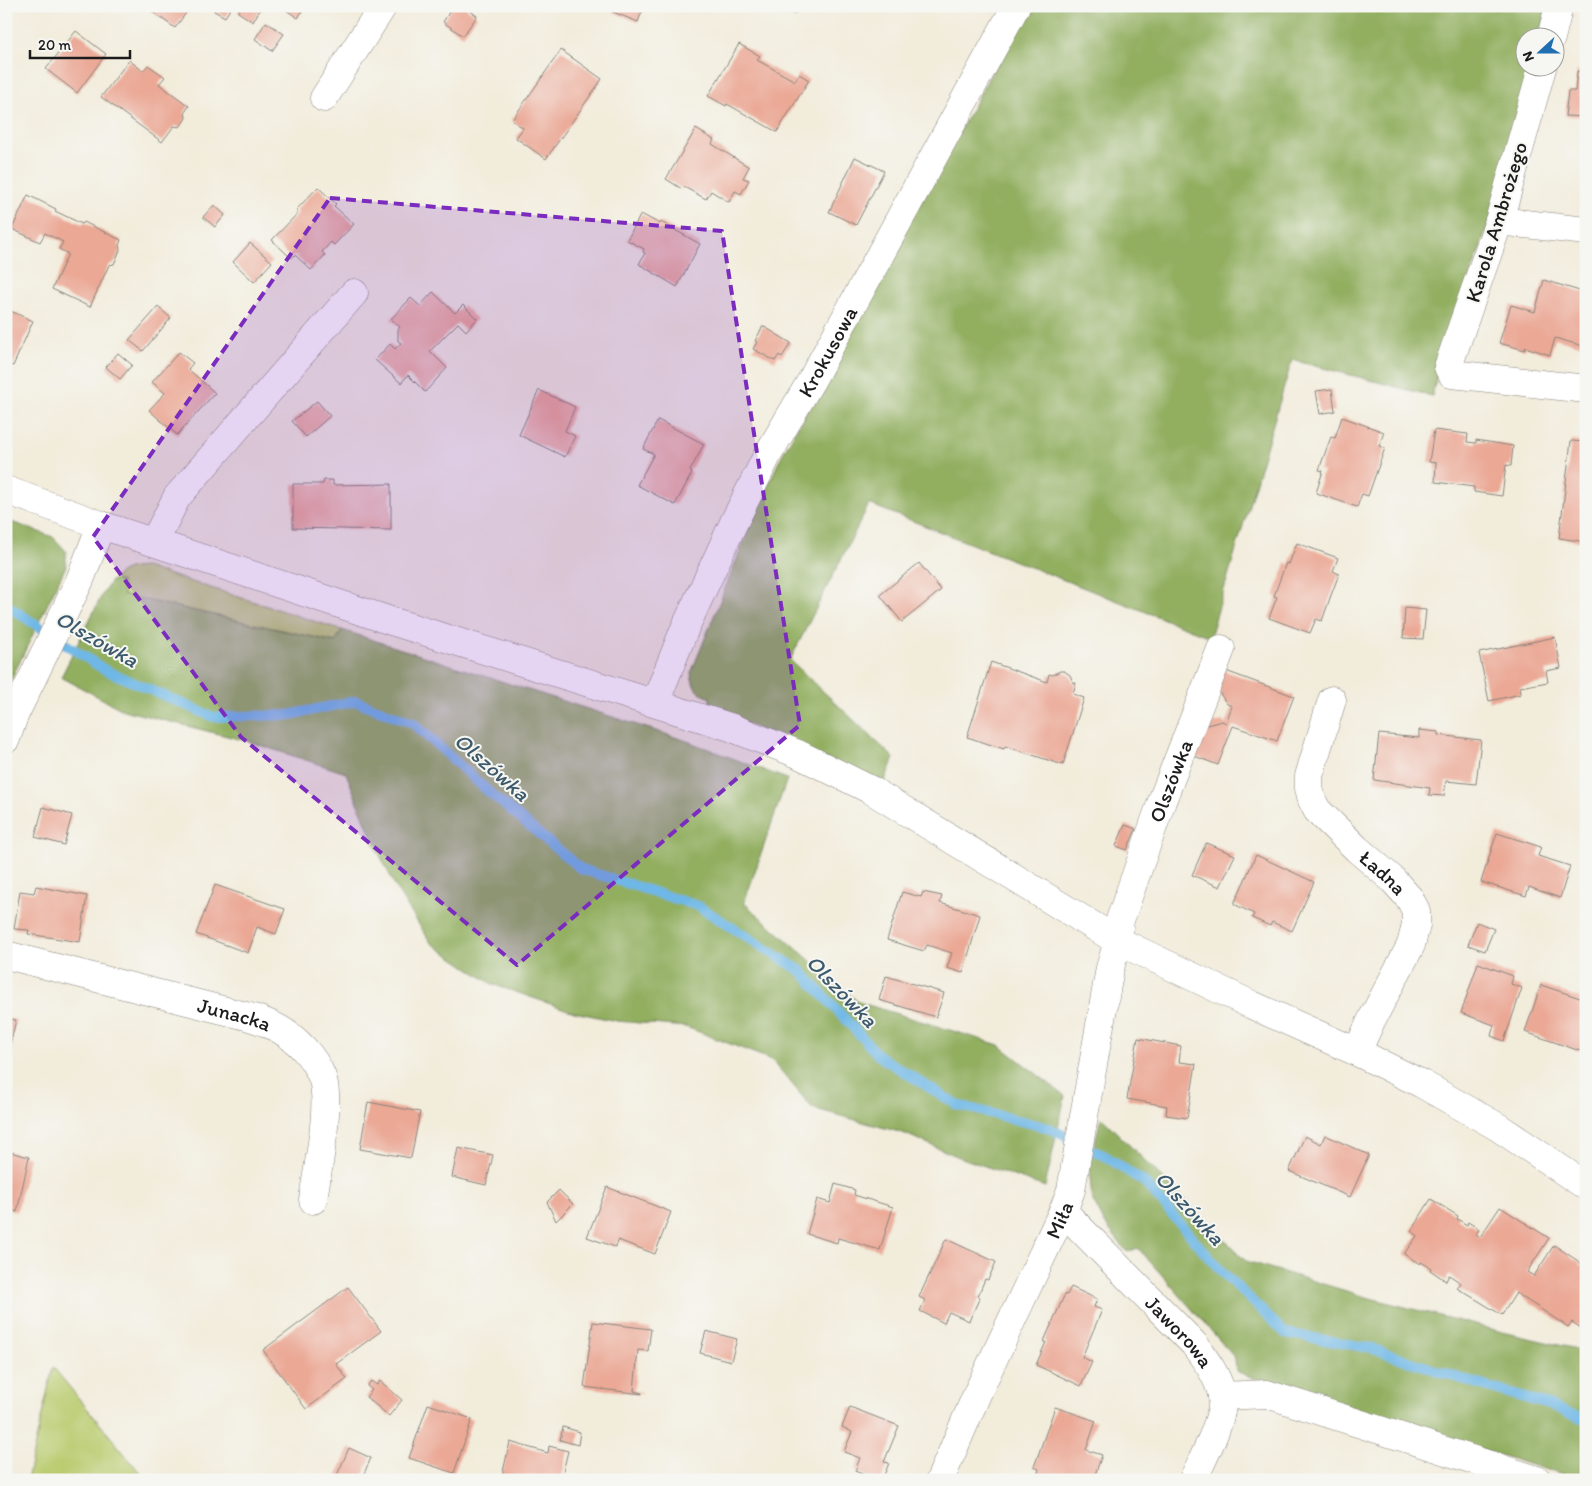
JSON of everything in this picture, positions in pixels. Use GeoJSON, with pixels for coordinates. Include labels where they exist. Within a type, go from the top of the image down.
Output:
{"type":"FeatureCollection","features":[{"type":"Feature","properties":{"kind":"street"},"geometry":{"type":"LineString","coordinates":[[324,98],[383,6]]}},
{"type":"Feature","properties":{"kind":"street","name":"Krokusowa"},"geometry":{"type":"LineString","coordinates":[[655,703],[689,619],[764,463],[820,365],[1016,6]]}},
{"type":"Feature","properties":{"kind":"street"},"geometry":{"type":"LineString","coordinates":[[1553,28],[1559,6]]}},
{"type":"Feature","properties":{"kind":"street","name":"Karola Ambrożego"},"geometry":{"type":"LineString","coordinates":[[1539,78],[1499,221],[1448,367],[1452,374],[1586,389]]}},
{"type":"Feature","properties":{"kind":"street"},"geometry":{"type":"LineString","coordinates":[[1499,221],[1586,231]]}},
{"type":"Feature","properties":{"kind":"street"},"geometry":{"type":"LineString","coordinates":[[154,542],[177,497],[354,293]]}},
{"type":"Feature","properties":{"kind":"street"},"geometry":{"type":"LineString","coordinates":[[6,490],[101,525],[391,621],[739,730],[798,754],[871,790],[1118,941],[1422,1084],[1498,1127],[1586,1186]]}},
{"type":"Feature","properties":{"kind":"street"},"geometry":{"type":"LineString","coordinates":[[6,739],[14,716],[80,580],[101,525]]}},
{"type":"Feature","properties":{"kind":"street","name":"Olszówka"},"geometry":{"type":"LineString","coordinates":[[1118,941],[1120,920],[1162,801],[1221,650]]}},
{"type":"Feature","properties":{"kind":"street","name":"Ładna"},"geometry":{"type":"LineString","coordinates":[[1332,700],[1310,776],[1309,788],[1312,800],[1317,810],[1357,849],[1392,879],[1410,899],[1416,911],[1416,925],[1410,945],[1357,1052]]}},
{"type":"Feature","properties":{"kind":"street","name":"Miła"},"geometry":{"type":"LineString","coordinates":[[940,1480],[977,1394],[1067,1201],[1110,968],[1118,941]]}},
{"type":"Feature","properties":{"kind":"street","name":"Junacka"},"geometry":{"type":"LineString","coordinates":[[6,955],[250,1016],[279,1028],[298,1042],[312,1060],[322,1078],[326,1095],[325,1117],[313,1200]]}},
{"type":"Feature","properties":{"kind":"street","name":"Jaworowa"},"geometry":{"type":"LineString","coordinates":[[1067,1201],[1194,1344],[1211,1366],[1222,1396],[1219,1420],[1193,1480]]}},
{"type":"Feature","properties":{"kind":"street"},"geometry":{"type":"LineString","coordinates":[[1222,1396],[1267,1394],[1537,1480]]}},
{"type":"Feature","properties":{"kind":"highlighted area"},"geometry":{"type":"Polygon","coordinates":[[[330,198],[722,231],[800,725],[517,965],[241,737],[93,537],[330,198]]]}},
{"type":"Feature","properties":{"kind":"green space"},"geometry":{"type":"Polygon","coordinates":[[[1028,6],[1548,6],[1542,28],[1514,28],[1514,78],[1528,78],[1491,217],[1440,364],[1432,396],[1292,360],[1210,637],[869,504],[790,660],[894,758],[883,785],[710,707],[710,698],[701,694],[693,683],[691,673],[751,524],[780,459],[1028,6]]]}},
{"type":"Feature","properties":{"kind":"green space"},"geometry":{"type":"Polygon","coordinates":[[[6,520],[53,537],[66,551],[66,566],[6,690],[6,520]]]}},
{"type":"Feature","properties":{"kind":"green space"},"geometry":{"type":"Polygon","coordinates":[[[145,567],[342,630],[336,642],[123,595],[111,581],[127,570],[145,567]]]}},
{"type":"Feature","properties":{"kind":"green space"},"geometry":{"type":"Polygon","coordinates":[[[111,581],[121,581],[123,595],[335,642],[342,630],[687,741],[787,779],[744,903],[858,1002],[999,1045],[1065,1096],[1045,1187],[959,1157],[903,1133],[812,1108],[772,1060],[686,1027],[617,1021],[574,1012],[492,984],[431,943],[398,892],[374,843],[346,773],[247,741],[123,710],[61,677],[102,595],[111,581]]]}},
{"type":"Feature","properties":{"kind":"green space"},"geometry":{"type":"Polygon","coordinates":[[[1101,1117],[1246,1261],[1370,1298],[1506,1333],[1586,1351],[1586,1480],[1578,1480],[1360,1410],[1263,1382],[1236,1371],[1235,1358],[1138,1248],[1127,1252],[1105,1224],[1092,1199],[1089,1168],[1101,1117]]]}},
{"type":"Feature","properties":{"kind":"green space"},"geometry":{"type":"Polygon","coordinates":[[[53,1367],[146,1480],[27,1480],[53,1367]]]}},
{"type":"Feature","properties":{"kind":"building"},"geometry":{"type":"Polygon","coordinates":[[[153,6],[191,6],[175,28],[150,10],[153,6]]]}},
{"type":"Feature","properties":{"kind":"building"},"geometry":{"type":"Polygon","coordinates":[[[217,6],[232,6],[225,17],[214,11],[217,6]]]}},
{"type":"Feature","properties":{"kind":"building"},"geometry":{"type":"Polygon","coordinates":[[[241,6],[262,6],[253,22],[238,12],[241,6]]]}},
{"type":"Feature","properties":{"kind":"building"},"geometry":{"type":"Polygon","coordinates":[[[280,6],[305,6],[298,18],[280,6]]]}},
{"type":"Feature","properties":{"kind":"building"},"geometry":{"type":"Polygon","coordinates":[[[453,6],[464,6],[477,16],[463,36],[443,22],[453,6]]]}},
{"type":"Feature","properties":{"kind":"building"},"geometry":{"type":"Polygon","coordinates":[[[615,6],[644,6],[638,22],[613,12],[615,6]]]}},
{"type":"Feature","properties":{"kind":"building"},"geometry":{"type":"Polygon","coordinates":[[[768,6],[796,6],[794,14],[768,6]]]}},
{"type":"Feature","properties":{"kind":"building"},"geometry":{"type":"Polygon","coordinates":[[[266,22],[284,34],[272,51],[255,39],[266,22]]]}},
{"type":"Feature","properties":{"kind":"building"},"geometry":{"type":"Polygon","coordinates":[[[76,31],[106,54],[77,93],[46,69],[76,31]]]}},
{"type":"Feature","properties":{"kind":"building"},"geometry":{"type":"Polygon","coordinates":[[[739,44],[760,56],[757,60],[795,81],[799,74],[809,80],[777,132],[727,104],[726,106],[708,96],[739,44]]]}},
{"type":"Feature","properties":{"kind":"building"},"geometry":{"type":"Polygon","coordinates":[[[561,50],[602,79],[546,159],[516,138],[523,128],[512,120],[561,50]]]}},
{"type":"Feature","properties":{"kind":"building"},"geometry":{"type":"Polygon","coordinates":[[[129,60],[143,71],[148,65],[165,77],[159,84],[189,106],[185,112],[186,118],[180,127],[174,126],[162,142],[101,97],[129,60]]]}},
{"type":"Feature","properties":{"kind":"building"},"geometry":{"type":"Polygon","coordinates":[[[1577,71],[1586,72],[1586,117],[1565,116],[1568,91],[1575,91],[1577,71]]]}},
{"type":"Feature","properties":{"kind":"building"},"geometry":{"type":"Polygon","coordinates":[[[696,129],[714,140],[712,144],[749,167],[743,178],[749,180],[741,194],[735,191],[729,202],[711,191],[706,199],[684,187],[682,189],[666,179],[696,129]]]}},
{"type":"Feature","properties":{"kind":"building"},"geometry":{"type":"Polygon","coordinates":[[[855,157],[884,171],[856,225],[829,212],[855,157]]]}},
{"type":"Feature","properties":{"kind":"building"},"geometry":{"type":"Polygon","coordinates":[[[318,187],[336,204],[334,206],[354,224],[334,245],[331,242],[322,252],[325,255],[311,270],[295,255],[291,258],[272,240],[298,213],[296,210],[318,187]]]}},
{"type":"Feature","properties":{"kind":"building"},"geometry":{"type":"Polygon","coordinates":[[[28,195],[56,209],[55,211],[82,224],[84,222],[121,240],[120,250],[114,264],[109,265],[90,307],[52,289],[68,254],[59,249],[63,242],[45,233],[40,242],[12,229],[28,195]]]}},
{"type":"Feature","properties":{"kind":"building"},"geometry":{"type":"Polygon","coordinates":[[[214,205],[225,215],[215,227],[203,217],[214,205]]]}},
{"type":"Feature","properties":{"kind":"building"},"geometry":{"type":"Polygon","coordinates":[[[641,214],[660,224],[661,222],[700,244],[677,287],[639,264],[645,253],[643,252],[644,249],[627,240],[641,214]]]}},
{"type":"Feature","properties":{"kind":"building"},"geometry":{"type":"Polygon","coordinates":[[[250,243],[272,262],[254,282],[233,262],[250,243]]]}},
{"type":"Feature","properties":{"kind":"building"},"geometry":{"type":"Polygon","coordinates":[[[1544,280],[1586,293],[1586,339],[1583,346],[1555,338],[1550,355],[1525,347],[1525,350],[1499,343],[1511,305],[1535,312],[1544,280]]]}},
{"type":"Feature","properties":{"kind":"building"},"geometry":{"type":"Polygon","coordinates":[[[433,292],[455,313],[463,305],[477,319],[466,331],[458,323],[430,351],[447,368],[425,392],[408,375],[401,383],[375,360],[390,344],[395,349],[401,343],[398,341],[398,329],[400,327],[391,319],[411,298],[420,306],[433,292]]]}},
{"type":"Feature","properties":{"kind":"building"},"geometry":{"type":"Polygon","coordinates":[[[158,307],[171,318],[143,351],[129,340],[158,307]]]}},
{"type":"Feature","properties":{"kind":"building"},"geometry":{"type":"Polygon","coordinates":[[[6,309],[33,321],[13,366],[6,364],[6,309]]]}},
{"type":"Feature","properties":{"kind":"building"},"geometry":{"type":"Polygon","coordinates":[[[763,326],[791,343],[782,357],[779,355],[775,361],[753,349],[763,326]]]}},
{"type":"Feature","properties":{"kind":"building"},"geometry":{"type":"Polygon","coordinates":[[[179,352],[193,363],[188,369],[215,393],[177,435],[149,410],[165,393],[152,382],[179,352]]]}},
{"type":"Feature","properties":{"kind":"building"},"geometry":{"type":"Polygon","coordinates":[[[118,353],[132,365],[120,379],[106,367],[118,353]]]}},
{"type":"Feature","properties":{"kind":"building"},"geometry":{"type":"Polygon","coordinates":[[[1332,389],[1335,411],[1320,414],[1316,391],[1332,389]]]}},
{"type":"Feature","properties":{"kind":"building"},"geometry":{"type":"Polygon","coordinates":[[[539,390],[575,407],[565,431],[575,436],[565,457],[519,435],[539,390]]]}},
{"type":"Feature","properties":{"kind":"building"},"geometry":{"type":"Polygon","coordinates":[[[317,401],[330,416],[306,437],[292,421],[317,401]]]}},
{"type":"Feature","properties":{"kind":"building"},"geometry":{"type":"Polygon","coordinates":[[[1342,417],[1384,432],[1379,446],[1385,448],[1368,496],[1362,494],[1357,507],[1316,493],[1323,471],[1319,470],[1331,437],[1335,438],[1342,417]]]}},
{"type":"Feature","properties":{"kind":"building"},"geometry":{"type":"Polygon","coordinates":[[[658,420],[704,444],[690,471],[692,473],[675,505],[637,485],[654,454],[643,449],[658,420]]]}},
{"type":"Feature","properties":{"kind":"building"},"geometry":{"type":"Polygon","coordinates":[[[1434,430],[1468,434],[1467,442],[1476,443],[1476,440],[1513,446],[1511,466],[1506,465],[1502,496],[1474,492],[1474,487],[1435,482],[1436,463],[1429,462],[1434,430]]]}},
{"type":"Feature","properties":{"kind":"building"},"geometry":{"type":"Polygon","coordinates":[[[1571,441],[1586,442],[1586,542],[1559,538],[1571,441]]]}},
{"type":"Feature","properties":{"kind":"building"},"geometry":{"type":"Polygon","coordinates":[[[324,480],[333,480],[333,485],[391,484],[391,530],[293,528],[293,484],[323,484],[324,480]]]}},
{"type":"Feature","properties":{"kind":"building"},"geometry":{"type":"Polygon","coordinates":[[[1297,543],[1338,558],[1333,571],[1339,574],[1322,621],[1316,619],[1310,633],[1269,618],[1277,597],[1274,596],[1280,579],[1286,563],[1289,564],[1297,543]]]}},
{"type":"Feature","properties":{"kind":"building"},"geometry":{"type":"Polygon","coordinates":[[[919,563],[941,590],[902,622],[880,595],[919,563]]]}},
{"type":"Feature","properties":{"kind":"building"},"geometry":{"type":"Polygon","coordinates":[[[1405,608],[1426,610],[1423,639],[1403,638],[1405,608]]]}},
{"type":"Feature","properties":{"kind":"building"},"geometry":{"type":"Polygon","coordinates":[[[1555,637],[1561,668],[1546,671],[1548,682],[1520,687],[1521,694],[1489,701],[1479,653],[1555,637]]]}},
{"type":"Feature","properties":{"kind":"building"},"geometry":{"type":"Polygon","coordinates":[[[991,662],[1047,682],[1049,674],[1052,675],[1064,671],[1076,683],[1073,694],[1084,698],[1063,765],[1005,746],[1004,749],[967,737],[991,662]]]}},
{"type":"Feature","properties":{"kind":"building"},"geometry":{"type":"Polygon","coordinates":[[[1223,670],[1294,696],[1277,741],[1233,726],[1218,765],[1192,755],[1203,726],[1222,721],[1226,723],[1232,706],[1227,704],[1217,689],[1223,670]]]}},
{"type":"Feature","properties":{"kind":"building"},"geometry":{"type":"Polygon","coordinates":[[[1419,730],[1438,732],[1438,735],[1481,740],[1476,784],[1446,781],[1444,796],[1429,795],[1430,788],[1374,780],[1379,734],[1419,738],[1419,730]]]}},
{"type":"Feature","properties":{"kind":"building"},"geometry":{"type":"Polygon","coordinates":[[[43,807],[72,815],[64,845],[35,837],[43,807]]]}},
{"type":"Feature","properties":{"kind":"building"},"geometry":{"type":"Polygon","coordinates":[[[1125,825],[1136,829],[1127,850],[1116,846],[1125,825]]]}},
{"type":"Feature","properties":{"kind":"building"},"geometry":{"type":"Polygon","coordinates":[[[1497,833],[1541,847],[1538,856],[1570,866],[1560,898],[1529,887],[1526,896],[1481,882],[1497,833]]]}},
{"type":"Feature","properties":{"kind":"building"},"geometry":{"type":"Polygon","coordinates":[[[1206,843],[1235,855],[1220,887],[1192,875],[1206,843]]]}},
{"type":"Feature","properties":{"kind":"building"},"geometry":{"type":"Polygon","coordinates":[[[1256,855],[1314,882],[1292,931],[1272,922],[1270,926],[1252,918],[1254,914],[1234,904],[1256,855]]]}},
{"type":"Feature","properties":{"kind":"building"},"geometry":{"type":"Polygon","coordinates":[[[215,885],[285,909],[276,934],[257,927],[248,953],[196,934],[215,885]]]}},
{"type":"Feature","properties":{"kind":"building"},"geometry":{"type":"Polygon","coordinates":[[[36,886],[87,896],[80,942],[28,934],[29,930],[14,929],[20,891],[34,893],[36,886]]]}},
{"type":"Feature","properties":{"kind":"building"},"geometry":{"type":"Polygon","coordinates":[[[902,892],[921,897],[923,892],[942,896],[940,903],[980,915],[963,973],[947,968],[952,953],[927,945],[924,951],[887,940],[902,892]]]}},
{"type":"Feature","properties":{"kind":"building"},"geometry":{"type":"Polygon","coordinates":[[[1477,922],[1494,929],[1485,951],[1468,945],[1477,922]]]}},
{"type":"Feature","properties":{"kind":"building"},"geometry":{"type":"Polygon","coordinates":[[[1478,963],[1513,976],[1511,984],[1522,988],[1504,1041],[1491,1036],[1494,1025],[1461,1013],[1478,963]]]}},
{"type":"Feature","properties":{"kind":"building"},"geometry":{"type":"Polygon","coordinates":[[[886,976],[944,993],[936,1017],[879,1000],[886,976]]]}},
{"type":"Feature","properties":{"kind":"building"},"geometry":{"type":"Polygon","coordinates":[[[1541,985],[1586,1000],[1586,1033],[1580,1051],[1525,1032],[1541,985]]]}},
{"type":"Feature","properties":{"kind":"building"},"geometry":{"type":"Polygon","coordinates":[[[6,1018],[16,1020],[7,1057],[6,1057],[6,1018]]]}},
{"type":"Feature","properties":{"kind":"building"},"geometry":{"type":"Polygon","coordinates":[[[1138,1038],[1181,1046],[1179,1062],[1196,1064],[1187,1118],[1166,1115],[1167,1106],[1127,1099],[1138,1038]]]}},
{"type":"Feature","properties":{"kind":"building"},"geometry":{"type":"Polygon","coordinates":[[[368,1102],[420,1112],[411,1158],[360,1149],[368,1102]]]}},
{"type":"Feature","properties":{"kind":"building"},"geometry":{"type":"Polygon","coordinates":[[[1325,1135],[1369,1155],[1350,1197],[1289,1171],[1305,1136],[1321,1144],[1325,1135]]]}},
{"type":"Feature","properties":{"kind":"building"},"geometry":{"type":"Polygon","coordinates":[[[458,1148],[493,1155],[486,1185],[452,1177],[458,1148]]]}},
{"type":"Feature","properties":{"kind":"building"},"geometry":{"type":"Polygon","coordinates":[[[6,1151],[29,1157],[17,1212],[6,1209],[6,1151]]]}},
{"type":"Feature","properties":{"kind":"building"},"geometry":{"type":"Polygon","coordinates":[[[835,1184],[855,1190],[854,1195],[893,1207],[880,1250],[838,1238],[837,1243],[807,1234],[817,1199],[830,1203],[835,1184]]]}},
{"type":"Feature","properties":{"kind":"building"},"geometry":{"type":"Polygon","coordinates":[[[607,1187],[671,1212],[655,1254],[618,1240],[615,1247],[587,1237],[607,1187]]]}},
{"type":"Feature","properties":{"kind":"building"},"geometry":{"type":"Polygon","coordinates":[[[559,1190],[573,1204],[556,1221],[547,1202],[559,1190]]]}},
{"type":"Feature","properties":{"kind":"building"},"geometry":{"type":"Polygon","coordinates":[[[1431,1199],[1458,1216],[1457,1219],[1467,1225],[1468,1222],[1479,1229],[1476,1234],[1480,1237],[1500,1207],[1549,1238],[1527,1272],[1534,1276],[1554,1245],[1581,1263],[1579,1265],[1586,1269],[1586,1327],[1584,1330],[1572,1322],[1568,1327],[1516,1293],[1502,1315],[1457,1288],[1461,1283],[1449,1275],[1446,1281],[1430,1270],[1431,1268],[1421,1262],[1420,1264],[1404,1254],[1417,1236],[1411,1231],[1431,1199]]]}},
{"type":"Feature","properties":{"kind":"building"},"geometry":{"type":"Polygon","coordinates":[[[946,1239],[996,1262],[988,1280],[985,1279],[978,1296],[980,1297],[969,1321],[949,1312],[944,1323],[920,1311],[925,1300],[919,1297],[946,1239]]]}},
{"type":"Feature","properties":{"kind":"building"},"geometry":{"type":"Polygon","coordinates":[[[348,1287],[381,1331],[336,1364],[347,1379],[306,1409],[263,1350],[348,1287]]]}},
{"type":"Feature","properties":{"kind":"building"},"geometry":{"type":"Polygon","coordinates":[[[1071,1287],[1097,1299],[1094,1307],[1102,1310],[1082,1357],[1092,1362],[1081,1386],[1036,1365],[1046,1342],[1044,1341],[1065,1294],[1067,1295],[1071,1287]]]}},
{"type":"Feature","properties":{"kind":"building"},"geometry":{"type":"Polygon","coordinates":[[[593,1322],[651,1329],[648,1351],[638,1350],[634,1391],[642,1394],[584,1387],[593,1322]]]}},
{"type":"Feature","properties":{"kind":"building"},"geometry":{"type":"Polygon","coordinates":[[[706,1331],[737,1339],[731,1361],[700,1353],[706,1331]]]}},
{"type":"Feature","properties":{"kind":"building"},"geometry":{"type":"Polygon","coordinates":[[[371,1381],[377,1385],[380,1381],[402,1400],[389,1416],[366,1397],[372,1390],[367,1386],[371,1381]]]}},
{"type":"Feature","properties":{"kind":"building"},"geometry":{"type":"Polygon","coordinates":[[[428,1404],[472,1419],[454,1473],[409,1458],[428,1404]]]}},
{"type":"Feature","properties":{"kind":"building"},"geometry":{"type":"Polygon","coordinates":[[[850,1407],[899,1426],[884,1462],[889,1463],[882,1480],[876,1480],[855,1471],[860,1458],[844,1452],[852,1432],[842,1427],[850,1407]]]}},
{"type":"Feature","properties":{"kind":"building"},"geometry":{"type":"Polygon","coordinates":[[[1055,1407],[1096,1421],[1086,1450],[1102,1455],[1093,1480],[1049,1480],[1037,1476],[1039,1469],[1034,1467],[1055,1407]]]}},
{"type":"Feature","properties":{"kind":"building"},"geometry":{"type":"Polygon","coordinates":[[[563,1427],[580,1432],[578,1445],[560,1440],[563,1427]]]}},
{"type":"Feature","properties":{"kind":"building"},"geometry":{"type":"Polygon","coordinates":[[[510,1442],[548,1453],[549,1446],[568,1451],[561,1480],[545,1476],[544,1480],[501,1480],[510,1442]]]}},
{"type":"Feature","properties":{"kind":"building"},"geometry":{"type":"Polygon","coordinates":[[[349,1448],[371,1458],[361,1480],[335,1480],[349,1448]]]}},
{"type":"Feature","properties":{"kind":"waterway","name":"Olszówka"},"geometry":{"type":"LineString","coordinates":[[6,605],[105,670],[213,717],[289,715],[356,701],[413,723],[491,794],[581,869],[698,906],[801,971],[879,1056],[957,1105],[1049,1128],[1105,1156],[1144,1182],[1222,1272],[1285,1333],[1370,1348],[1468,1381],[1552,1406],[1586,1420]]}}]}
